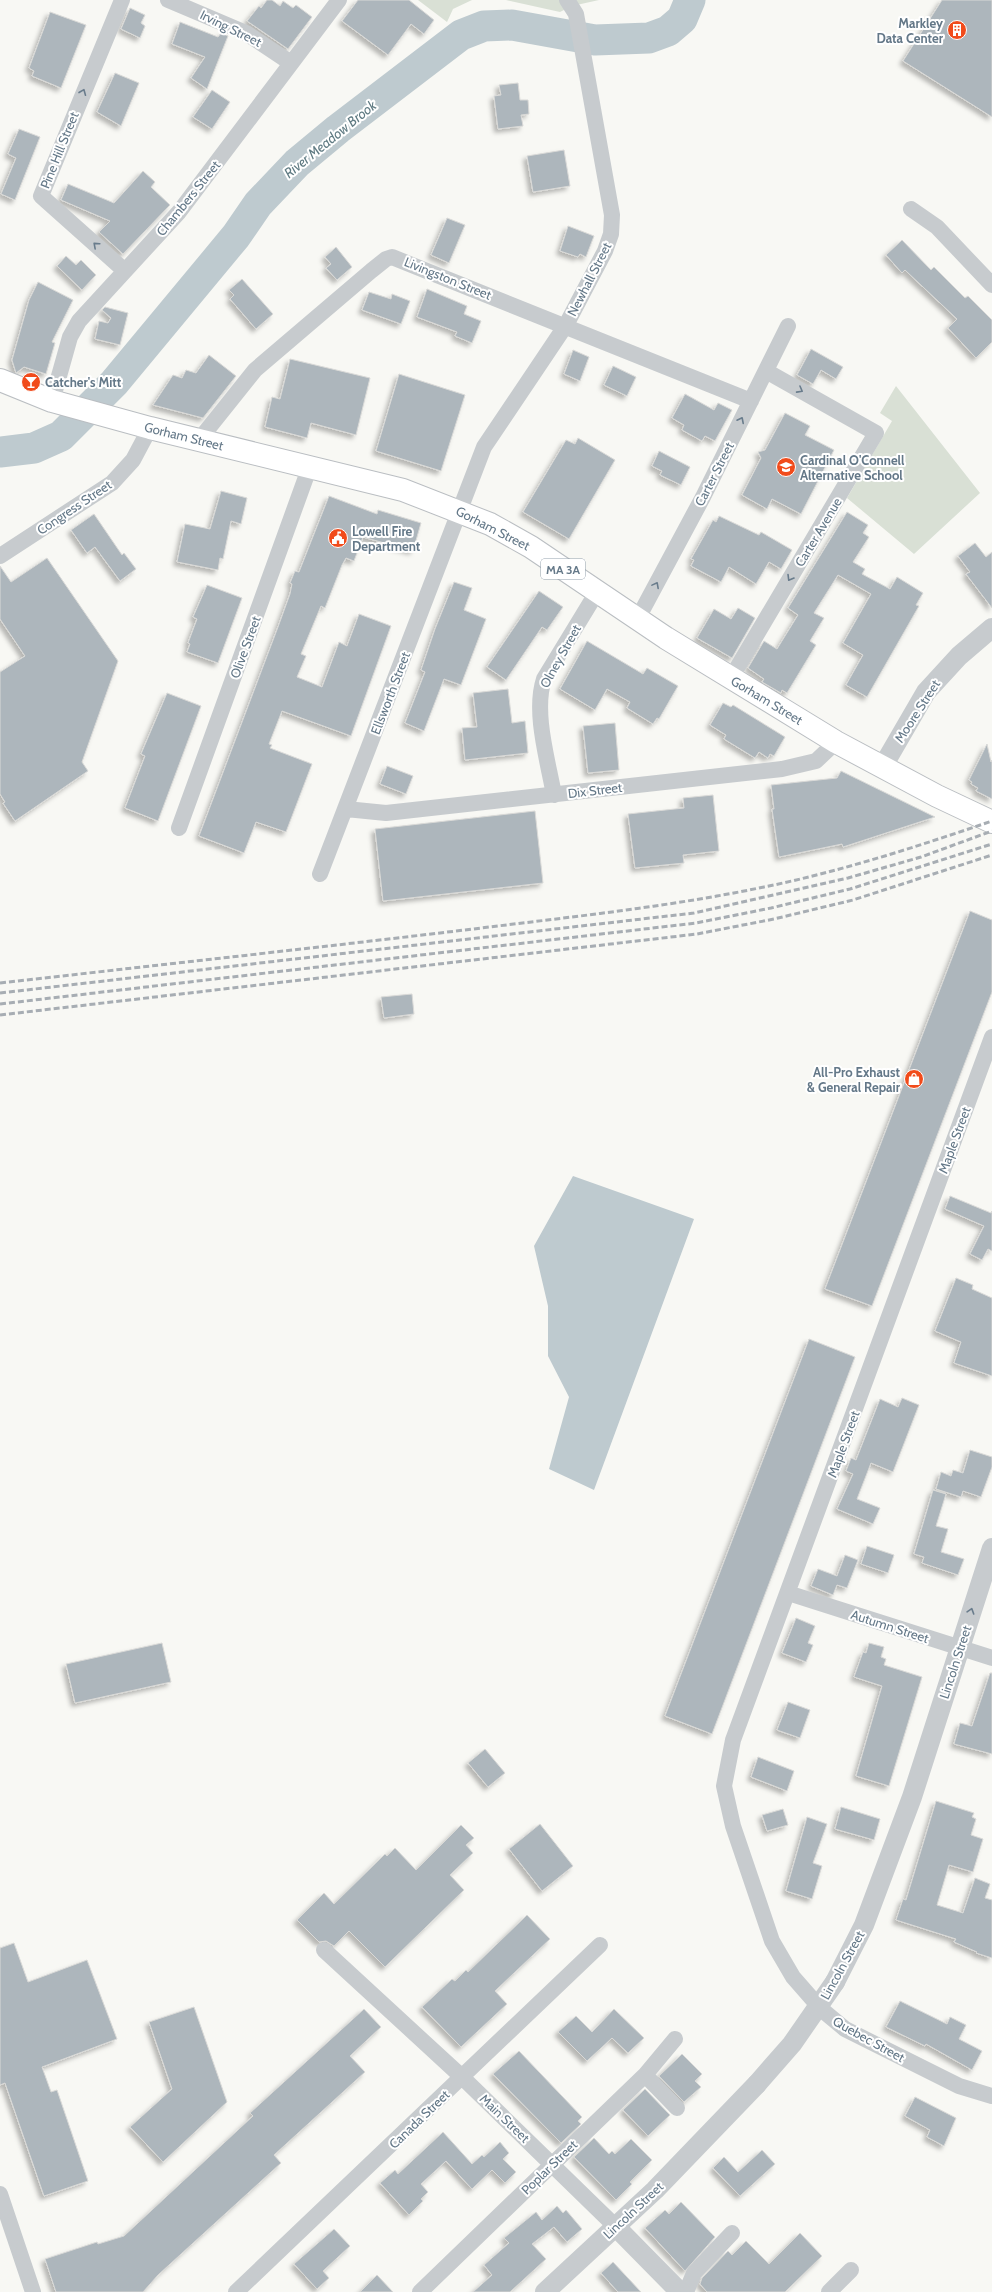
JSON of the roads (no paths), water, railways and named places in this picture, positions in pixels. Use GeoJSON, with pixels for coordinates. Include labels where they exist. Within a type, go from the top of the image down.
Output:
{"type":"FeatureCollection","features":[{"type":"Feature","properties":{"kind":"main road","name":"Gorham Street"},"geometry":{"type":"LineString","coordinates":[[0,380],[56,402],[150,428],[403,490],[460,511],[511,535],[637,620],[836,742],[937,796],[992,822]]}},
{"type":"Feature","properties":{"kind":"main road","name":"Gorham Street"},"geometry":{"type":"LineString","coordinates":[[0,396],[56,402]]}},
{"type":"Feature","properties":{"kind":"street","name":"Pine Hill Street"},"geometry":{"type":"LineString","coordinates":[[122,0],[40,196],[125,271]]}},
{"type":"Feature","properties":{"kind":"street","name":"Irving Street"},"geometry":{"type":"LineString","coordinates":[[168,0],[246,33],[291,63]]}},
{"type":"Feature","properties":{"kind":"street","name":"Chambers Street"},"geometry":{"type":"LineString","coordinates":[[56,402],[70,337],[79,321],[184,206],[339,0]]}},
{"type":"Feature","properties":{"kind":"street","name":"Newhall Street"},"geometry":{"type":"LineString","coordinates":[[460,511],[470,478],[484,447],[566,325],[606,251],[610,234],[612,215],[585,59],[576,14],[566,0]]}},
{"type":"Feature","properties":{"kind":"street"},"geometry":{"type":"LineString","coordinates":[[912,209],[936,227],[992,284]]}},
{"type":"Feature","properties":{"kind":"street","name":"Livingston Street"},"geometry":{"type":"LineString","coordinates":[[199,440],[255,370],[371,271],[386,259],[392,257],[566,325],[751,401]]}},
{"type":"Feature","properties":{"kind":"street","name":"Carter Street"},"geometry":{"type":"LineString","coordinates":[[637,620],[703,497],[788,326]]}},
{"type":"Feature","properties":{"kind":"street","name":"Carter Avenue"},"geometry":{"type":"LineString","coordinates":[[731,678],[876,433],[766,371]]}},
{"type":"Feature","properties":{"kind":"street","name":"Congress Street"},"geometry":{"type":"LineString","coordinates":[[0,556],[112,483],[132,460],[150,428]]}},
{"type":"Feature","properties":{"kind":"street","name":"Olive Street"},"geometry":{"type":"LineString","coordinates":[[179,828],[310,466]]}},
{"type":"Feature","properties":{"kind":"street","name":"Ellsworth Street"},"geometry":{"type":"LineString","coordinates":[[320,874],[460,511]]}},
{"type":"Feature","properties":{"kind":"street","name":"Olney Street"},"geometry":{"type":"LineString","coordinates":[[554,795],[542,719],[540,691],[544,679],[597,592]]}},
{"type":"Feature","properties":{"kind":"street","name":"Moore Street"},"geometry":{"type":"LineString","coordinates":[[883,766],[926,692],[959,656],[992,628]]}},
{"type":"Feature","properties":{"kind":"street","name":"Dix Street"},"geometry":{"type":"LineString","coordinates":[[346,809],[386,813],[782,769],[816,761],[836,742]]}},
{"type":"Feature","properties":{"kind":"street","name":"Maple Street"},"geometry":{"type":"LineString","coordinates":[[743,1855],[733,1826],[724,1786],[733,1740],[992,1037]]}},
{"type":"Feature","properties":{"kind":"street","name":"Lincoln Street"},"geometry":{"type":"LineString","coordinates":[[544,2292],[655,2190],[757,2084],[792,2044],[835,1982],[864,1925],[912,1797],[992,1548]]}},
{"type":"Feature","properties":{"kind":"street","name":"Autumn Street"},"geometry":{"type":"LineString","coordinates":[[788,1593],[992,1658]]}},
{"type":"Feature","properties":{"kind":"street","name":"Quebec Street"},"geometry":{"type":"LineString","coordinates":[[743,1855],[772,1941],[793,1977],[821,2009],[841,2026],[864,2040],[959,2086],[992,2096]]}},
{"type":"Feature","properties":{"kind":"street","name":"Canada Street"},"geometry":{"type":"LineString","coordinates":[[236,2292],[600,1945]]}},
{"type":"Feature","properties":{"kind":"street","name":"Main Street"},"geometry":{"type":"LineString","coordinates":[[324,1950],[462,2077],[615,2226],[680,2292]]}},
{"type":"Feature","properties":{"kind":"street","name":"Poplar Street"},"geometry":{"type":"LineString","coordinates":[[420,2292],[645,2075],[675,2039]]}},
{"type":"Feature","properties":{"kind":"street"},"geometry":{"type":"LineString","coordinates":[[645,2075],[678,2108]]}},
{"type":"Feature","properties":{"kind":"street"},"geometry":{"type":"LineString","coordinates":[[0,2194],[33,2292]]}},
{"type":"Feature","properties":{"kind":"street"},"geometry":{"type":"LineString","coordinates":[[686,2292],[694,2273],[732,2233]]}},
{"type":"Feature","properties":{"kind":"street"},"geometry":{"type":"LineString","coordinates":[[829,2292],[852,2270]]}},
{"type":"Feature","properties":{"kind":"waterway","name":"River Meadow Brook"},"geometry":{"type":"LineString","coordinates":[[0,452],[34,448],[61,436],[114,383],[236,236],[258,204],[297,163],[338,129],[461,35],[484,26],[512,25],[595,40],[649,38],[668,31],[682,19],[690,0]]}},
{"type":"Feature","properties":{"kind":"railway"},"geometry":{"type":"LineString","coordinates":[[0,983],[473,929],[619,911],[692,900],[764,887],[821,874],[908,849],[992,821]]}},
{"type":"Feature","properties":{"kind":"railway"},"geometry":{"type":"LineString","coordinates":[[0,993],[694,913],[848,878],[921,857],[992,831]]}},
{"type":"Feature","properties":{"kind":"railway"},"geometry":{"type":"LineString","coordinates":[[0,1004],[696,923],[771,908],[850,889],[992,844]]}},
{"type":"Feature","properties":{"kind":"railway"},"geometry":{"type":"LineString","coordinates":[[0,1015],[697,934],[774,919],[853,900],[992,855]]}},
{"type":"Feature","properties":{"kind":"place","name":"Markley Data Center"},"geometry":{"type":"Point","coordinates":[957,30]}},
{"type":"Feature","properties":{"kind":"place","name":"Catcher's Mitt"},"geometry":{"type":"Point","coordinates":[31,382]}},
{"type":"Feature","properties":{"kind":"place","name":"Cardinal O'Connell Alternative School"},"geometry":{"type":"Point","coordinates":[786,467]}},
{"type":"Feature","properties":{"kind":"place","name":"Lowell Fire Department"},"geometry":{"type":"Point","coordinates":[338,538]}},
{"type":"Feature","properties":{"kind":"place","name":"All-Pro Exhaust & General Repair"},"geometry":{"type":"Point","coordinates":[914,1079]}}]}
